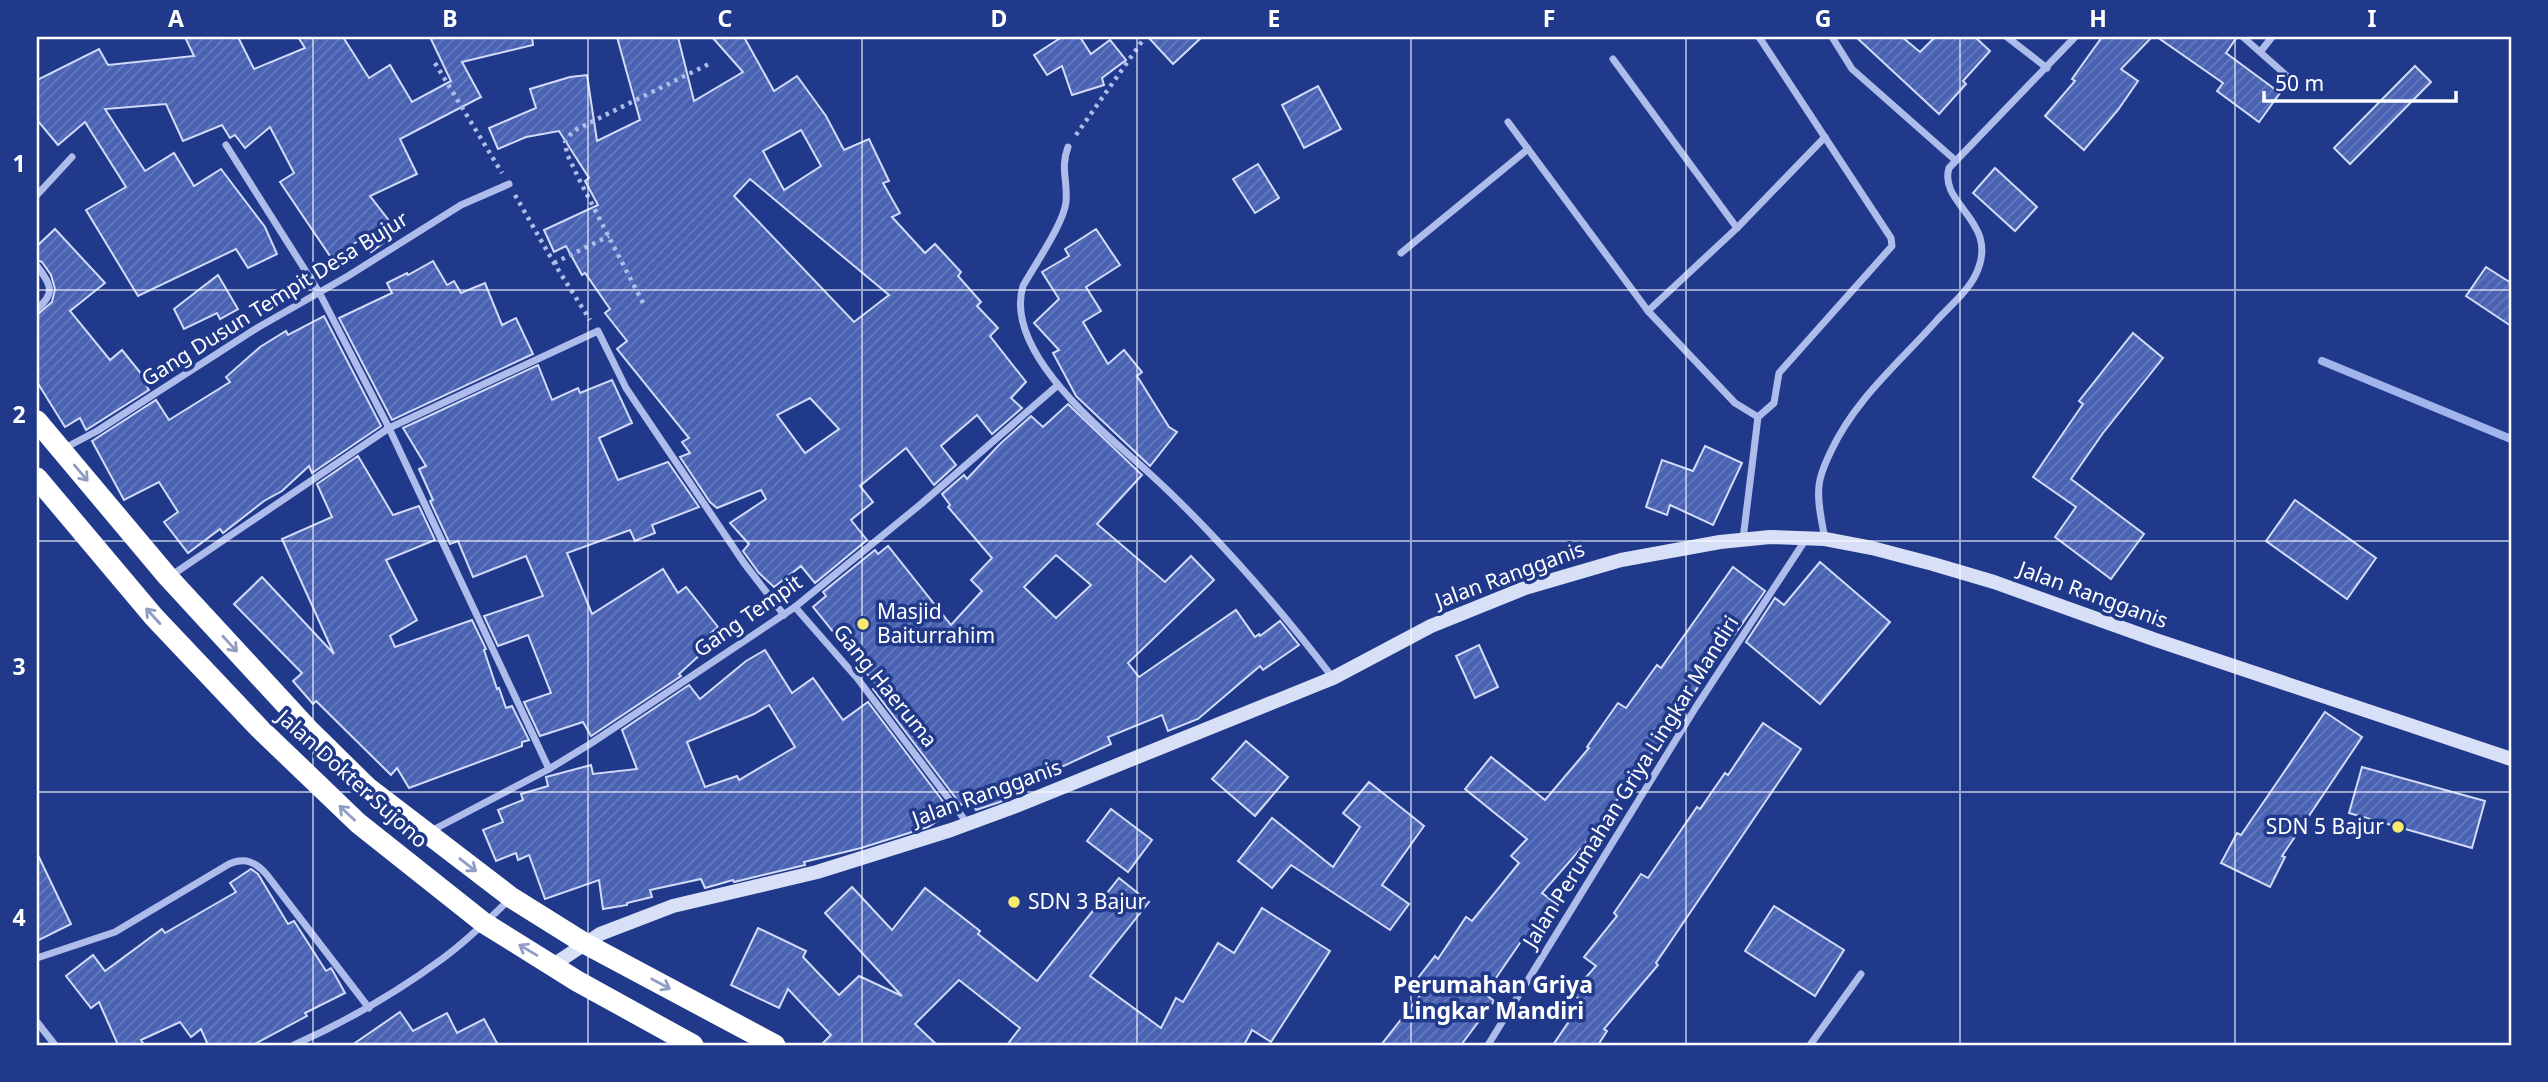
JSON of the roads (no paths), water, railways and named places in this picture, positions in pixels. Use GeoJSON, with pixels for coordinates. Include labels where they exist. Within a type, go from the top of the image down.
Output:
{"type":"FeatureCollection","features":[{"type":"Feature","properties":{"kind":"highway"},"geometry":{"type":"LineString","coordinates":[[37,421],[168,577],[310,731],[367,787],[512,898],[584,943],[775,1045]]}},
{"type":"Feature","properties":{"kind":"highway","name":"Jalan Dokter Sujono"},"geometry":{"type":"LineString","coordinates":[[37,478],[154,617],[313,782],[358,824],[484,923],[693,1045]]}},
{"type":"Feature","properties":{"kind":"street"},"geometry":{"type":"LineString","coordinates":[[1742,540],[1758,417],[1774,404],[1779,373],[1892,246],[1891,238],[1759,37]]}},
{"type":"Feature","properties":{"kind":"street"},"geometry":{"type":"LineString","coordinates":[[1832,37],[1852,69],[1955,160]]}},
{"type":"Feature","properties":{"kind":"street"},"geometry":{"type":"LineString","coordinates":[[2007,37],[2047,68]]}},
{"type":"Feature","properties":{"kind":"street"},"geometry":{"type":"LineString","coordinates":[[1825,539],[1818,486],[1822,471],[1849,418],[1867,394],[1967,287],[1976,273],[1981,247],[1978,230],[1948,188],[1947,174],[1955,160],[2075,37]]}},
{"type":"Feature","properties":{"kind":"street"},"geometry":{"type":"LineString","coordinates":[[2243,37],[2287,76]]}},
{"type":"Feature","properties":{"kind":"street"},"geometry":{"type":"LineString","coordinates":[[2261,51],[2272,37]]}},
{"type":"Feature","properties":{"kind":"street"},"geometry":{"type":"LineString","coordinates":[[1613,59],[1737,228]]}},
{"type":"Feature","properties":{"kind":"street"},"geometry":{"type":"LineString","coordinates":[[1508,122],[1648,311],[1735,403],[1758,417]]}},
{"type":"Feature","properties":{"kind":"street"},"geometry":{"type":"LineString","coordinates":[[1648,311],[1737,228],[1825,137]]}},
{"type":"Feature","properties":{"kind":"street"},"geometry":{"type":"LineString","coordinates":[[226,145],[319,292],[389,428],[549,769]]}},
{"type":"Feature","properties":{"kind":"street"},"geometry":{"type":"LineString","coordinates":[[1068,147],[1063,160],[1066,202],[1061,219],[1023,286],[1019,309],[1032,346],[1058,385],[1108,438],[1183,505],[1218,542],[1285,615],[1333,678]]}},
{"type":"Feature","properties":{"kind":"street"},"geometry":{"type":"LineString","coordinates":[[1401,253],[1528,149]]}},
{"type":"Feature","properties":{"kind":"street"},"geometry":{"type":"LineString","coordinates":[[37,195],[72,157]]}},
{"type":"Feature","properties":{"kind":"street","name":"Gang Dusun Tempit Desa Bujur"},"geometry":{"type":"LineString","coordinates":[[62,450],[97,431],[257,328],[461,205],[509,184]]}},
{"type":"Feature","properties":{"kind":"street"},"geometry":{"type":"LineString","coordinates":[[37,266],[48,280],[49,291],[46,302],[37,309]]}},
{"type":"Feature","properties":{"kind":"street"},"geometry":{"type":"LineString","coordinates":[[168,577],[389,428],[598,331],[626,388],[744,563],[784,615]]}},
{"type":"Feature","properties":{"kind":"street","name":"Gang Tempit"},"geometry":{"type":"LineString","coordinates":[[427,833],[549,769],[654,703],[784,615],[910,512],[1058,385]]}},
{"type":"Feature","properties":{"kind":"street","name":"Jalan Rangganis"},"geometry":{"type":"LineString","coordinates":[[553,965],[600,934],[673,906],[817,872],[968,824],[1333,678],[1431,626],[1525,588],[1621,560],[1670,550],[1770,537],[1825,539],[1872,548],[1994,582],[2156,640],[2511,759]]}},
{"type":"Feature","properties":{"kind":"street","name":"Jalan Perumahan Griya Lingkar Mandiri"},"geometry":{"type":"LineString","coordinates":[[1488,1045],[1696,707],[1806,538]]}},
{"type":"Feature","properties":{"kind":"street","name":"Gang Haeruma"},"geometry":{"type":"LineString","coordinates":[[795,607],[857,678],[923,761],[968,824]]}},
{"type":"Feature","properties":{"kind":"street"},"geometry":{"type":"LineString","coordinates":[[37,958],[115,932],[229,864],[247,861],[260,866],[369,1008]]}},
{"type":"Feature","properties":{"kind":"street"},"geometry":{"type":"LineString","coordinates":[[294,1045],[369,1008],[445,957],[512,898]]}},
{"type":"Feature","properties":{"kind":"street"},"geometry":{"type":"LineString","coordinates":[[1810,1045],[1861,974]]}},
{"type":"Feature","properties":{"kind":"street"},"geometry":{"type":"LineString","coordinates":[[37,1022],[55,1045]]}},
{"type":"Feature","properties":{"kind":"waterway"},"geometry":{"type":"LineString","coordinates":[[2322,361],[2511,439]]}},
{"type":"Feature","properties":{"kind":"place","name":"Masjid Baiturrahim"},"geometry":{"type":"Point","coordinates":[863,624]}},
{"type":"Feature","properties":{"kind":"place","name":"SDN 5 Bajur"},"geometry":{"type":"Point","coordinates":[2398,827]}},
{"type":"Feature","properties":{"kind":"place","name":"SDN 3 Bajur"},"geometry":{"type":"Point","coordinates":[1014,902]}},
{"type":"Feature","properties":{"kind":"district","name":"Perumahan Griya Lingkar Mandiri"},"geometry":{"type":"Point","coordinates":[1493,998]}}]}
